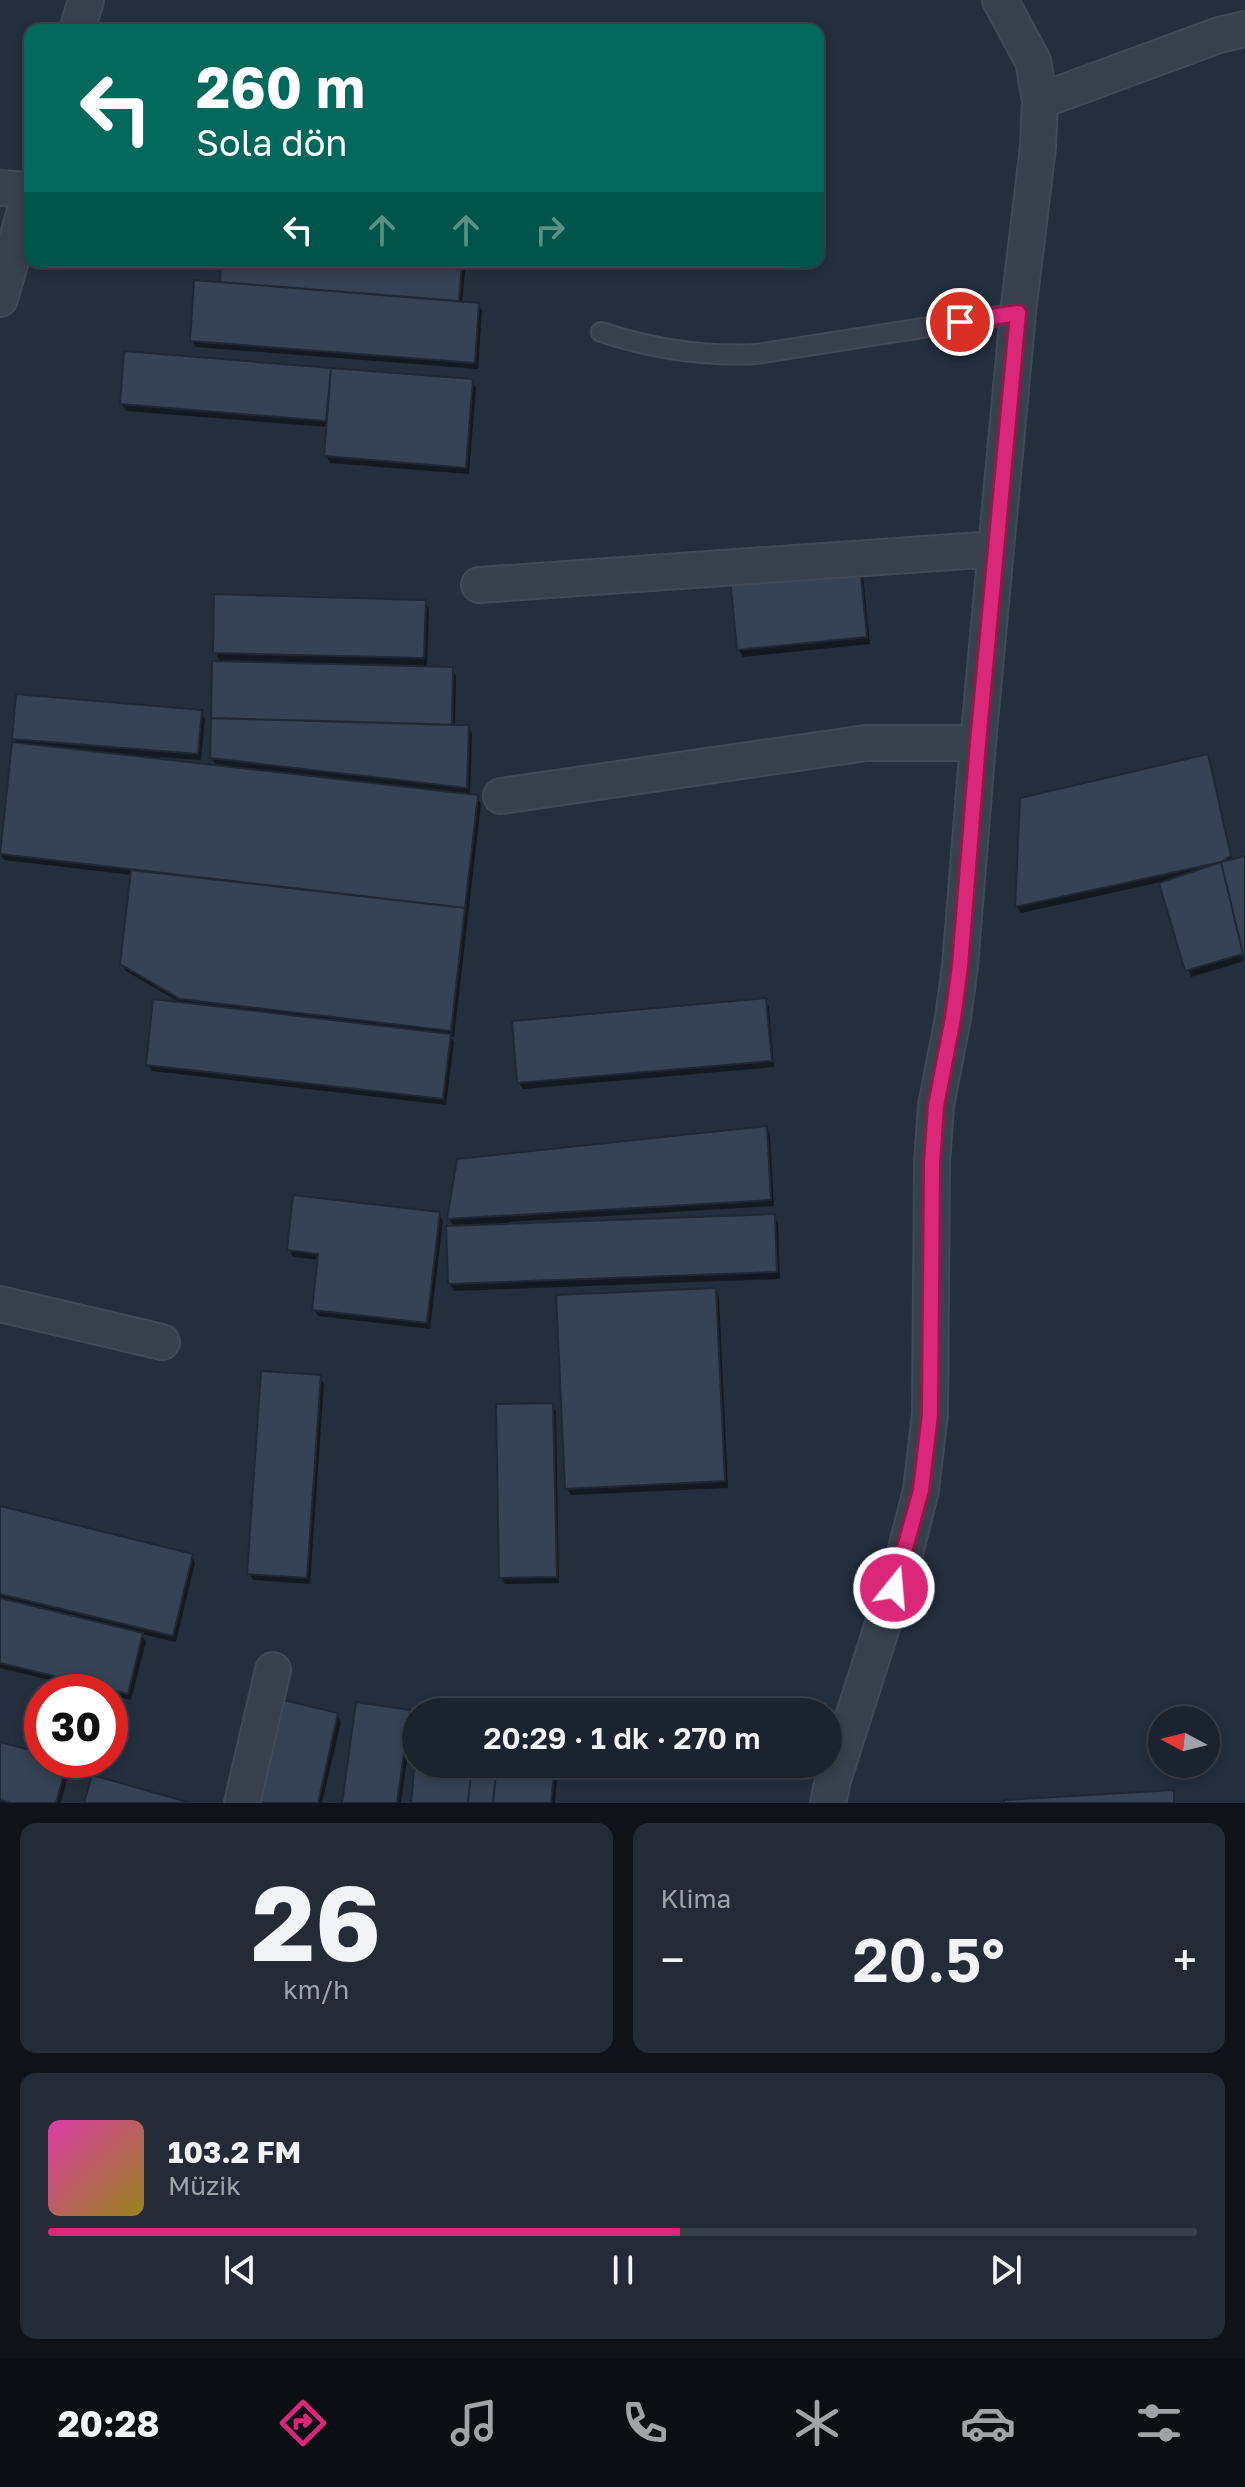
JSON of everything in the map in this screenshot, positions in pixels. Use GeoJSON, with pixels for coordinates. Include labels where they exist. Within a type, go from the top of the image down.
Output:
{"type":"FeatureCollection","features":[{"type":"Feature","properties":{"kind":"street"},"geometry":{"type":"LineString","coordinates":[[79,24],[86,0]]}},
{"type":"Feature","properties":{"kind":"street"},"geometry":{"type":"LineString","coordinates":[[828,1803],[903,1561],[921,1490],[930,1414],[932,1163],[936,1106],[960,966],[1018,313],[1038,147],[1040,101],[1033,61],[1000,0]]}},
{"type":"Feature","properties":{"kind":"street"},"geometry":{"type":"LineString","coordinates":[[1040,101],[1219,35],[1245,29]]}},
{"type":"Feature","properties":{"kind":"street"},"geometry":{"type":"LineString","coordinates":[[0,188],[24,191]]}},
{"type":"Feature","properties":{"kind":"street"},"geometry":{"type":"LineString","coordinates":[[0,299],[24,213]]}},
{"type":"Feature","properties":{"kind":"street"},"geometry":{"type":"LineString","coordinates":[[479,585],[996,549]]}},
{"type":"Feature","properties":{"kind":"street"},"geometry":{"type":"LineString","coordinates":[[501,796],[866,743],[978,743]]}},
{"type":"Feature","properties":{"kind":"street"},"geometry":{"type":"LineString","coordinates":[[0,1304],[162,1342]]}},
{"type":"Feature","properties":{"kind":"street"},"geometry":{"type":"LineString","coordinates":[[242,1803],[273,1670]]}},
{"type":"Feature","properties":{"kind":"lane"},"geometry":{"type":"LineString","coordinates":[[601,332],[665,350],[742,355],[1018,313]]}},
{"type":"Feature","properties":{"kind":"building"},"geometry":{"type":"Polygon","coordinates":[[[221,268],[462,268],[459,301],[220,282],[221,268]]]}},
{"type":"Feature","properties":{"kind":"building"},"geometry":{"type":"Polygon","coordinates":[[[194,280],[479,303],[475,363],[190,341],[194,280]]]}},
{"type":"Feature","properties":{"kind":"building"},"geometry":{"type":"Polygon","coordinates":[[[124,351],[331,368],[326,421],[120,404],[124,351]]]}},
{"type":"Feature","properties":{"kind":"building"},"geometry":{"type":"Polygon","coordinates":[[[331,368],[473,379],[466,468],[324,456],[331,368]]]}},
{"type":"Feature","properties":{"kind":"building"},"geometry":{"type":"Polygon","coordinates":[[[860,566],[867,637],[737,650],[730,579],[860,566]]]}},
{"type":"Feature","properties":{"kind":"building"},"geometry":{"type":"Polygon","coordinates":[[[214,594],[426,600],[424,658],[213,653],[214,594]]]}},
{"type":"Feature","properties":{"kind":"building"},"geometry":{"type":"Polygon","coordinates":[[[212,661],[453,667],[452,725],[211,718],[212,661]]]}},
{"type":"Feature","properties":{"kind":"building"},"geometry":{"type":"Polygon","coordinates":[[[16,694],[202,710],[198,754],[12,739],[16,694]]]}},
{"type":"Feature","properties":{"kind":"building"},"geometry":{"type":"Polygon","coordinates":[[[211,718],[469,725],[467,788],[210,758],[211,718]]]}},
{"type":"Feature","properties":{"kind":"building"},"geometry":{"type":"Polygon","coordinates":[[[12,742],[478,795],[465,908],[0,854],[12,742]]]}},
{"type":"Feature","properties":{"kind":"building"},"geometry":{"type":"Polygon","coordinates":[[[1208,754],[1231,856],[1221,862],[1015,907],[1020,798],[1208,754]]]}},
{"type":"Feature","properties":{"kind":"building"},"geometry":{"type":"Polygon","coordinates":[[[1245,856],[1245,962],[1221,862],[1245,856]]]}},
{"type":"Feature","properties":{"kind":"building"},"geometry":{"type":"Polygon","coordinates":[[[1221,862],[1243,954],[1185,971],[1159,883],[1221,862]]]}},
{"type":"Feature","properties":{"kind":"building"},"geometry":{"type":"Polygon","coordinates":[[[131,870],[465,908],[451,1031],[180,999],[120,964],[131,870]]]}},
{"type":"Feature","properties":{"kind":"building"},"geometry":{"type":"Polygon","coordinates":[[[766,998],[772,1061],[517,1083],[512,1021],[766,998]]]}},
{"type":"Feature","properties":{"kind":"building"},"geometry":{"type":"Polygon","coordinates":[[[153,999],[451,1034],[443,1099],[146,1065],[153,999]]]}},
{"type":"Feature","properties":{"kind":"building"},"geometry":{"type":"Polygon","coordinates":[[[767,1126],[771,1200],[447,1219],[457,1159],[767,1126]]]}},
{"type":"Feature","properties":{"kind":"building"},"geometry":{"type":"Polygon","coordinates":[[[293,1195],[440,1212],[427,1323],[312,1310],[318,1254],[287,1250],[293,1195]]]}},
{"type":"Feature","properties":{"kind":"building"},"geometry":{"type":"Polygon","coordinates":[[[775,1214],[777,1272],[448,1284],[446,1226],[775,1214]]]}},
{"type":"Feature","properties":{"kind":"building"},"geometry":{"type":"Polygon","coordinates":[[[716,1288],[725,1481],[565,1489],[556,1295],[716,1288]]]}},
{"type":"Feature","properties":{"kind":"building"},"geometry":{"type":"Polygon","coordinates":[[[261,1371],[321,1375],[307,1578],[247,1574],[261,1371]]]}},
{"type":"Feature","properties":{"kind":"building"},"geometry":{"type":"Polygon","coordinates":[[[553,1403],[557,1577],[499,1578],[496,1404],[553,1403]]]}},
{"type":"Feature","properties":{"kind":"building"},"geometry":{"type":"Polygon","coordinates":[[[0,1506],[193,1554],[173,1636],[0,1594],[0,1506]]]}},
{"type":"Feature","properties":{"kind":"building"},"geometry":{"type":"Polygon","coordinates":[[[0,1598],[143,1633],[128,1694],[128,1674],[45,1674],[0,1663],[0,1598]]]}},
{"type":"Feature","properties":{"kind":"building"},"geometry":{"type":"Polygon","coordinates":[[[283,1700],[338,1713],[318,1803],[259,1803],[283,1700]]]}},
{"type":"Feature","properties":{"kind":"building"},"geometry":{"type":"Polygon","coordinates":[[[356,1702],[402,1709],[402,1767],[397,1803],[342,1803],[356,1702]]]}},
{"type":"Feature","properties":{"kind":"building"},"geometry":{"type":"Polygon","coordinates":[[[0,1742],[24,1748],[24,1778],[63,1778],[56,1803],[11,1803],[0,1800],[0,1742]]]}},
{"type":"Feature","properties":{"kind":"building"},"geometry":{"type":"Polygon","coordinates":[[[91,1778],[103,1778],[191,1803],[84,1803],[91,1778]]]}},
{"type":"Feature","properties":{"kind":"building"},"geometry":{"type":"Polygon","coordinates":[[[413,1778],[471,1778],[468,1803],[411,1803],[413,1778]]]}},
{"type":"Feature","properties":{"kind":"building"},"geometry":{"type":"Polygon","coordinates":[[[471,1778],[496,1778],[493,1803],[468,1803],[471,1778]]]}},
{"type":"Feature","properties":{"kind":"building"},"geometry":{"type":"Polygon","coordinates":[[[496,1778],[554,1778],[551,1803],[493,1803],[496,1778]]]}},
{"type":"Feature","properties":{"kind":"building"},"geometry":{"type":"Polygon","coordinates":[[[1174,1790],[1174,1803],[1004,1803],[1004,1800],[1174,1790]]]}},
{"type":"Feature","properties":{"kind":"route"},"geometry":{"type":"LineString","coordinates":[[894,1588],[921,1490],[930,1414],[932,1163],[936,1106],[960,966],[1018,313],[960,322]]}}]}
